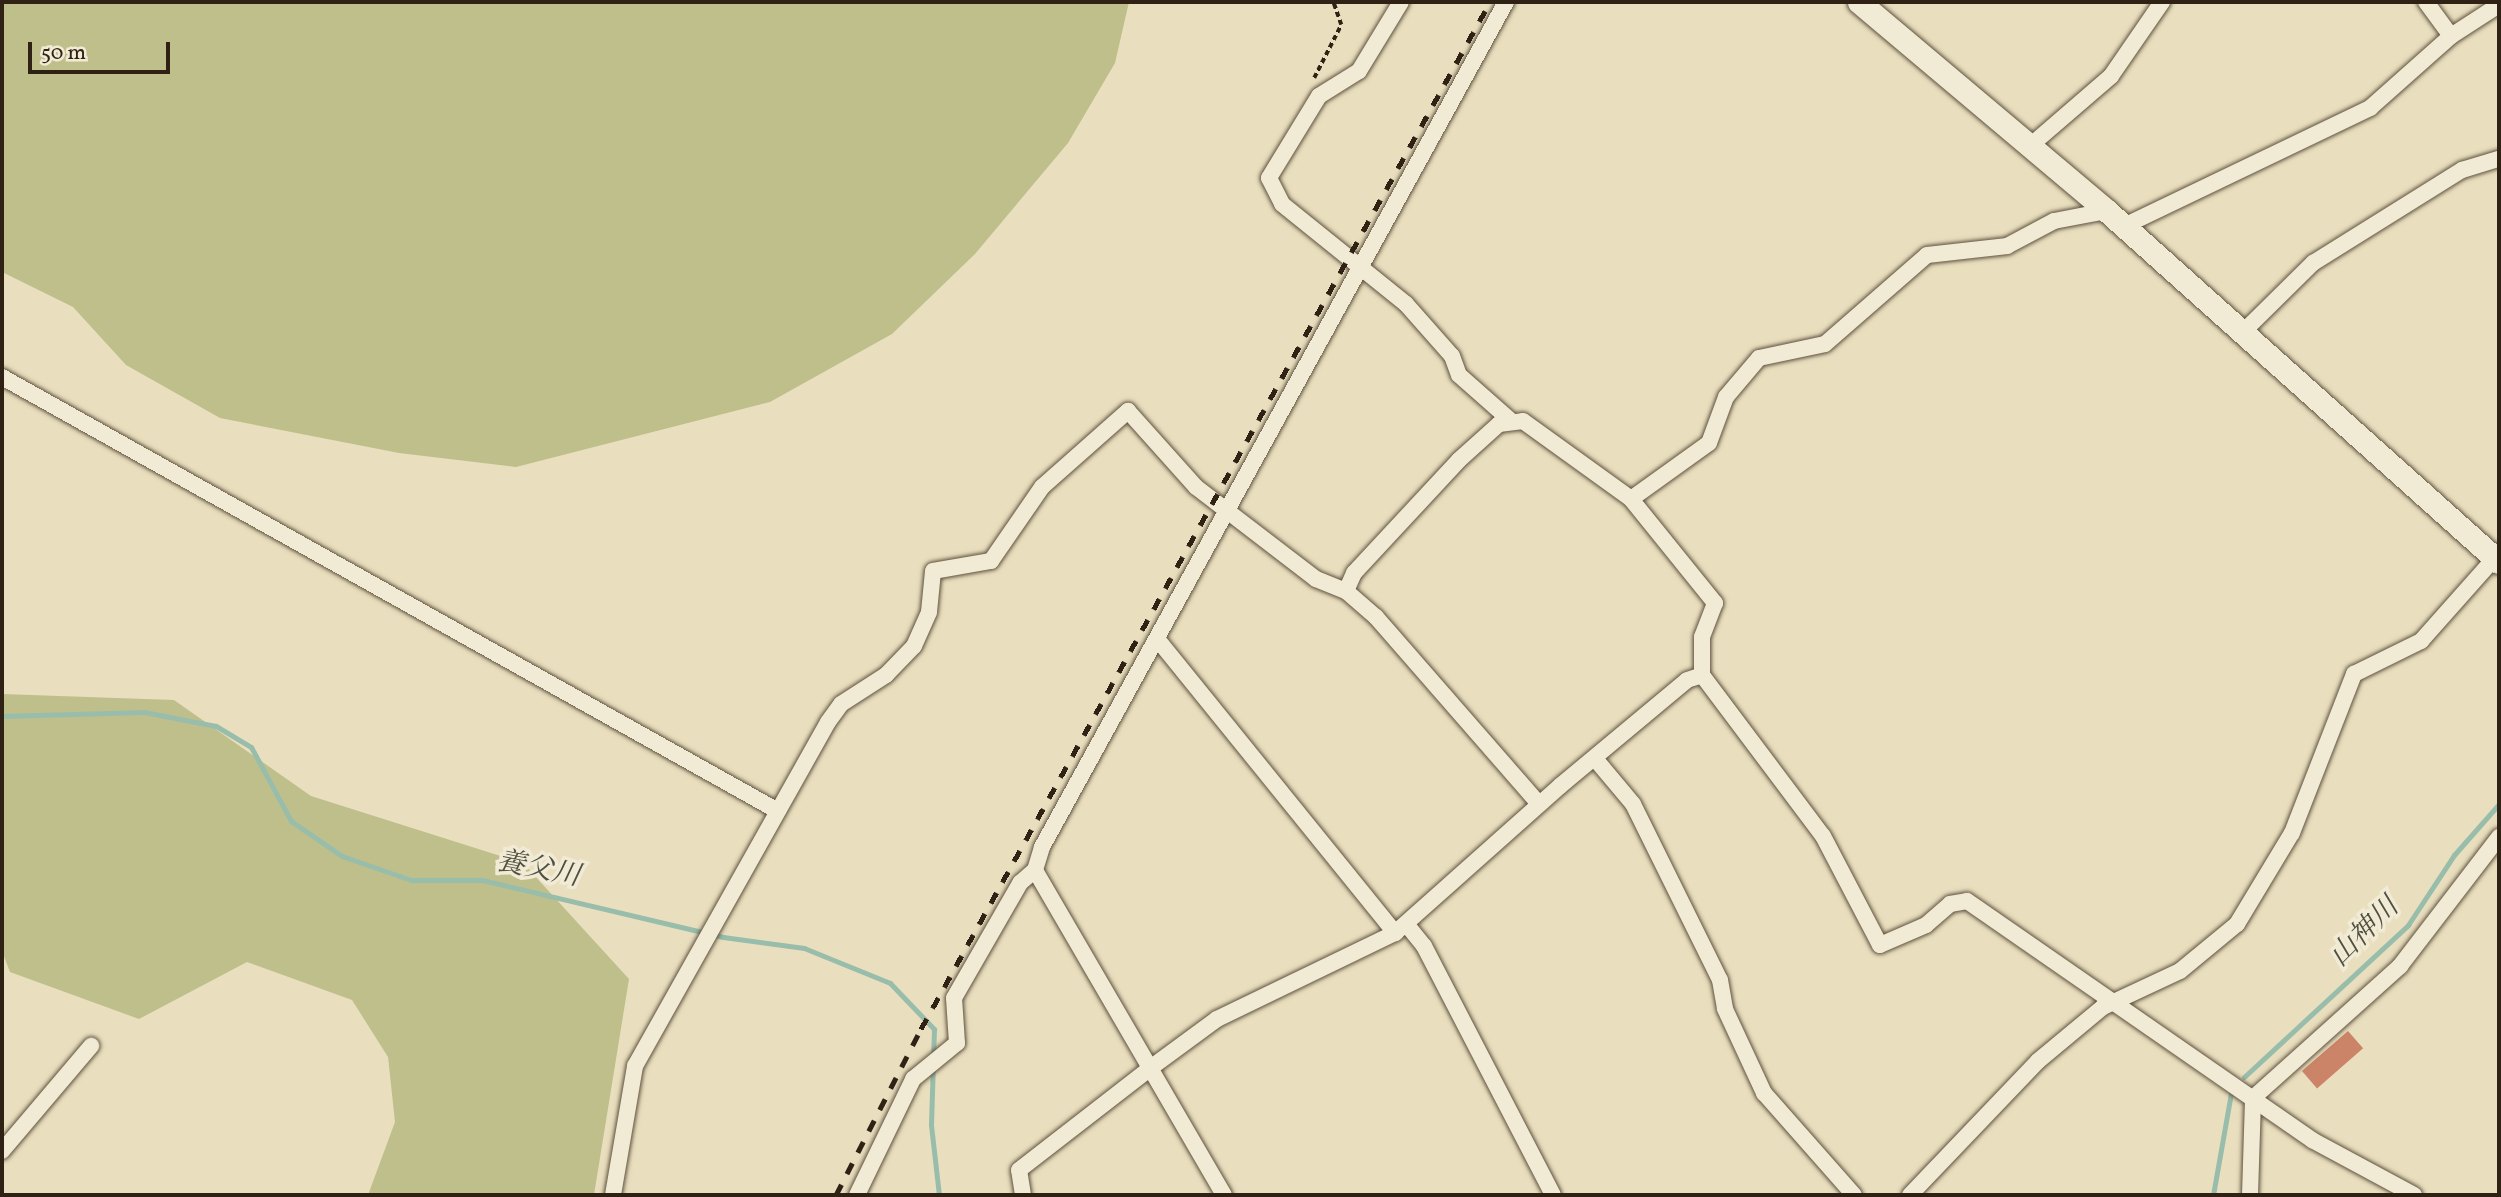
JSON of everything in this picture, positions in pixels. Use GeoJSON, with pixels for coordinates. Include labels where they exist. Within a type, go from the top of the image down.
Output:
{"type":"FeatureCollection","features":[{"type":"Feature","properties":{"kind":"street"},"geometry":{"type":"LineString","coordinates":[[1401,2],[1359,71],[1319,96],[1269,178],[1282,204],[1406,304],[1452,356],[1459,375],[1510,420],[1523,421],[1576,455],[1631,499],[1715,603],[1702,637],[1702,675],[1822,836],[1880,945],[1926,925],[1950,904],[1967,901],[2253,1098],[2368,1173],[2414,1195]]}},
{"type":"Feature","properties":{"kind":"street"},"geometry":{"type":"LineString","coordinates":[[857,1195],[922,1072],[957,1043],[954,998],[1020,883],[1035,870],[1042,847],[1506,2]]}},
{"type":"Feature","properties":{"kind":"street"},"geometry":{"type":"LineString","coordinates":[[1859,2],[2116,219],[2498,558],[2421,641],[2354,674],[2292,833],[2237,924],[2180,971],[2115,1001],[2038,1061],[1910,1195]]}},
{"type":"Feature","properties":{"kind":"street"},"geometry":{"type":"LineString","coordinates":[[2030,146],[2111,76],[2162,2]]}},
{"type":"Feature","properties":{"kind":"street"},"geometry":{"type":"LineString","coordinates":[[2426,2],[2451,36]]}},
{"type":"Feature","properties":{"kind":"street"},"geometry":{"type":"LineString","coordinates":[[1631,499],[1709,443],[1726,397],[1759,358],[1825,344],[1927,255],[2007,246],[2054,222],[2116,219],[2370,108],[2451,36],[2499,5]]}},
{"type":"Feature","properties":{"kind":"street"},"geometry":{"type":"LineString","coordinates":[[2242,333],[2313,263],[2462,170],[2499,159]]}},
{"type":"Feature","properties":{"kind":"street"},"geometry":{"type":"LineString","coordinates":[[2,377],[778,811]]}},
{"type":"Feature","properties":{"kind":"street"},"geometry":{"type":"LineString","coordinates":[[613,1195],[635,1066],[841,704],[886,675],[914,646],[931,603],[933,570],[991,561],[1042,487],[1128,411],[1196,487],[1230,508],[1315,579],[1346,591],[1376,617],[1539,804]]}},
{"type":"Feature","properties":{"kind":"street"},"geometry":{"type":"LineString","coordinates":[[1346,591],[1354,573],[1459,460],[1510,420]]}},
{"type":"Feature","properties":{"kind":"street"},"geometry":{"type":"LineString","coordinates":[[1158,640],[1401,929],[1424,946],[1553,1195]]}},
{"type":"Feature","properties":{"kind":"street"},"geometry":{"type":"LineString","coordinates":[[1023,1195],[1019,1170],[1149,1069],[1217,1019],[1401,929],[1539,804],[1597,761],[1687,680],[1702,675]]}},
{"type":"Feature","properties":{"kind":"street"},"geometry":{"type":"LineString","coordinates":[[1597,761],[1633,804],[1720,979],[1725,1009],[1764,1093],[1854,1195]]}},
{"type":"Feature","properties":{"kind":"street"},"geometry":{"type":"LineString","coordinates":[[2250,1195],[2253,1098],[2400,966],[2499,837]]}},
{"type":"Feature","properties":{"kind":"street"},"geometry":{"type":"LineString","coordinates":[[1035,870],[1224,1195]]}},
{"type":"Feature","properties":{"kind":"street"},"geometry":{"type":"LineString","coordinates":[[2,1151],[91,1046]]}},
{"type":"Feature","properties":{"kind":"green space"},"geometry":{"type":"Polygon","coordinates":[[[2,2],[1129,2],[1115,63],[1068,143],[975,254],[892,334],[770,402],[516,467],[399,453],[220,418],[126,365],[73,307],[2,272],[2,2]]]}},
{"type":"Feature","properties":{"kind":"green space"},"geometry":{"type":"Polygon","coordinates":[[[2,694],[174,700],[311,796],[523,863],[629,979],[594,1195],[368,1195],[395,1122],[388,1057],[352,1000],[247,962],[139,1019],[10,972],[2,951],[2,694]]]}},
{"type":"Feature","properties":{"kind":"building"},"geometry":{"type":"Polygon","coordinates":[[[2348,1031],[2363,1048],[2317,1088],[2302,1071],[2348,1031]]]}},
{"type":"Feature","properties":{"kind":"waterway","name":"養父川"},"geometry":{"type":"LineString","coordinates":[[2,716],[144,712],[216,726],[251,747],[291,821],[342,856],[411,880],[482,880],[723,937],[804,948],[890,983],[934,1029],[931,1125],[939,1195]]}},
{"type":"Feature","properties":{"kind":"waterway","name":"山神川"},"geometry":{"type":"LineString","coordinates":[[2244,1077],[2408,925],[2454,855],[2499,804]]}},
{"type":"Feature","properties":{"kind":"waterway","name":"山神川"},"geometry":{"type":"LineString","coordinates":[[2213,1195],[2231,1093]]}},
{"type":"Feature","properties":{"kind":"railway"},"geometry":{"type":"LineString","coordinates":[[836,1195],[921,1029],[1490,2]]}}]}
